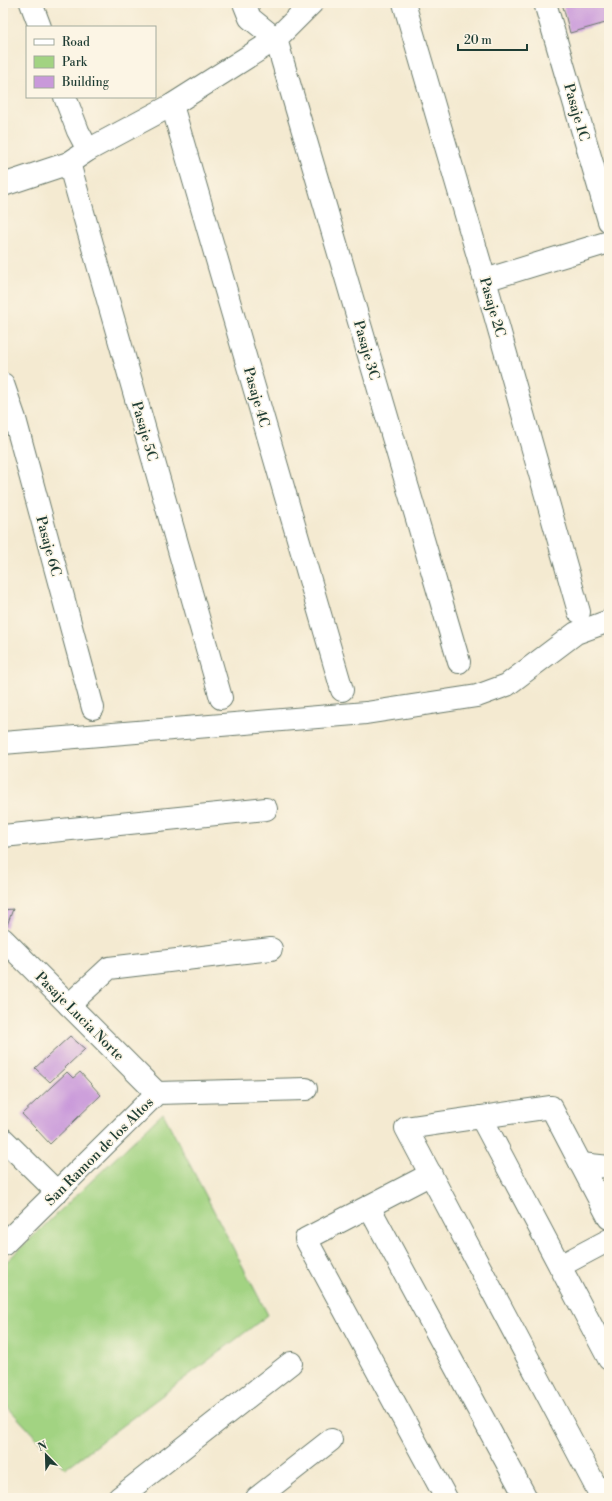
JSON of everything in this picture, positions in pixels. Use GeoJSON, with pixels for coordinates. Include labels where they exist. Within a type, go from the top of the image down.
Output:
{"type":"FeatureCollection","features":[{"type":"Feature","properties":{"kind":"street"},"geometry":{"type":"LineString","coordinates":[[31,3],[40,26]]}},
{"type":"Feature","properties":{"kind":"street"},"geometry":{"type":"LineString","coordinates":[[244,3],[250,18],[276,39]]}},
{"type":"Feature","properties":{"kind":"street"},"geometry":{"type":"LineString","coordinates":[[3,185],[69,163],[88,150],[172,105],[276,39],[312,3]]}},
{"type":"Feature","properties":{"kind":"street","name":"Pasaje 2C"},"geometry":{"type":"LineString","coordinates":[[404,3],[485,280],[579,612]]}},
{"type":"Feature","properties":{"kind":"street","name":"Pasaje 1C"},"geometry":{"type":"LineString","coordinates":[[545,3],[609,221]]}},
{"type":"Feature","properties":{"kind":"street","name":"Pasaje 3C"},"geometry":{"type":"LineString","coordinates":[[276,39],[459,662]]}},
{"type":"Feature","properties":{"kind":"street"},"geometry":{"type":"LineString","coordinates":[[66,98],[78,131],[88,150]]}},
{"type":"Feature","properties":{"kind":"street","name":"Pasaje 4C"},"geometry":{"type":"LineString","coordinates":[[172,105],[342,690]]}},
{"type":"Feature","properties":{"kind":"street","name":"Pasaje 5C"},"geometry":{"type":"LineString","coordinates":[[69,163],[221,698]]}},
{"type":"Feature","properties":{"kind":"street"},"geometry":{"type":"LineString","coordinates":[[485,280],[609,242]]}},
{"type":"Feature","properties":{"kind":"street","name":"Pasaje 6C"},"geometry":{"type":"LineString","coordinates":[[3,384],[15,419],[93,708]]}},
{"type":"Feature","properties":{"kind":"street"},"geometry":{"type":"LineString","coordinates":[[3,743],[366,713],[477,696],[508,685],[576,633],[609,621]]}},
{"type":"Feature","properties":{"kind":"street"},"geometry":{"type":"LineString","coordinates":[[3,836],[266,809]]}},
{"type":"Feature","properties":{"kind":"street","name":"Pasaje Lucia Norte"},"geometry":{"type":"LineString","coordinates":[[3,939],[157,1093]]}},
{"type":"Feature","properties":{"kind":"street"},"geometry":{"type":"LineString","coordinates":[[69,1005],[109,968],[271,949]]}},
{"type":"Feature","properties":{"kind":"street","name":"San Ramon de los Altos"},"geometry":{"type":"LineString","coordinates":[[3,1245],[157,1093],[306,1089]]}},
{"type":"Feature","properties":{"kind":"street"},"geometry":{"type":"LineString","coordinates":[[602,1498],[406,1128],[550,1107],[609,1218]]}},
{"type":"Feature","properties":{"kind":"street"},"geometry":{"type":"LineString","coordinates":[[481,1117],[609,1360]]}},
{"type":"Feature","properties":{"kind":"street"},"geometry":{"type":"LineString","coordinates":[[3,1139],[57,1192]]}},
{"type":"Feature","properties":{"kind":"street"},"geometry":{"type":"LineString","coordinates":[[581,1164],[609,1167]]}},
{"type":"Feature","properties":{"kind":"street"},"geometry":{"type":"LineString","coordinates":[[431,1174],[306,1239],[446,1498]]}},
{"type":"Feature","properties":{"kind":"street"},"geometry":{"type":"LineString","coordinates":[[369,1207],[526,1498]]}},
{"type":"Feature","properties":{"kind":"street"},"geometry":{"type":"LineString","coordinates":[[560,1266],[609,1240]]}},
{"type":"Feature","properties":{"kind":"street"},"geometry":{"type":"LineString","coordinates":[[118,1498],[291,1363]]}},
{"type":"Feature","properties":{"kind":"street"},"geometry":{"type":"LineString","coordinates":[[257,1498],[330,1440]]}},
{"type":"Feature","properties":{"kind":"green space"},"geometry":{"type":"Polygon","coordinates":[[[163,1113],[268,1315],[65,1469],[3,1402],[3,1265],[163,1113]]]}},
{"type":"Feature","properties":{"kind":"building"},"geometry":{"type":"Polygon","coordinates":[[[562,3],[609,3],[609,22],[570,33],[562,3]]]}},
{"type":"Feature","properties":{"kind":"building"},"geometry":{"type":"Polygon","coordinates":[[[13,909],[6,928],[3,925],[3,910],[13,909]]]}},
{"type":"Feature","properties":{"kind":"building"},"geometry":{"type":"Polygon","coordinates":[[[70,1036],[85,1049],[50,1082],[35,1068],[70,1036]]]}},
{"type":"Feature","properties":{"kind":"building"},"geometry":{"type":"Polygon","coordinates":[[[67,1072],[73,1078],[80,1072],[101,1095],[50,1144],[22,1114],[67,1072]]]}}]}
